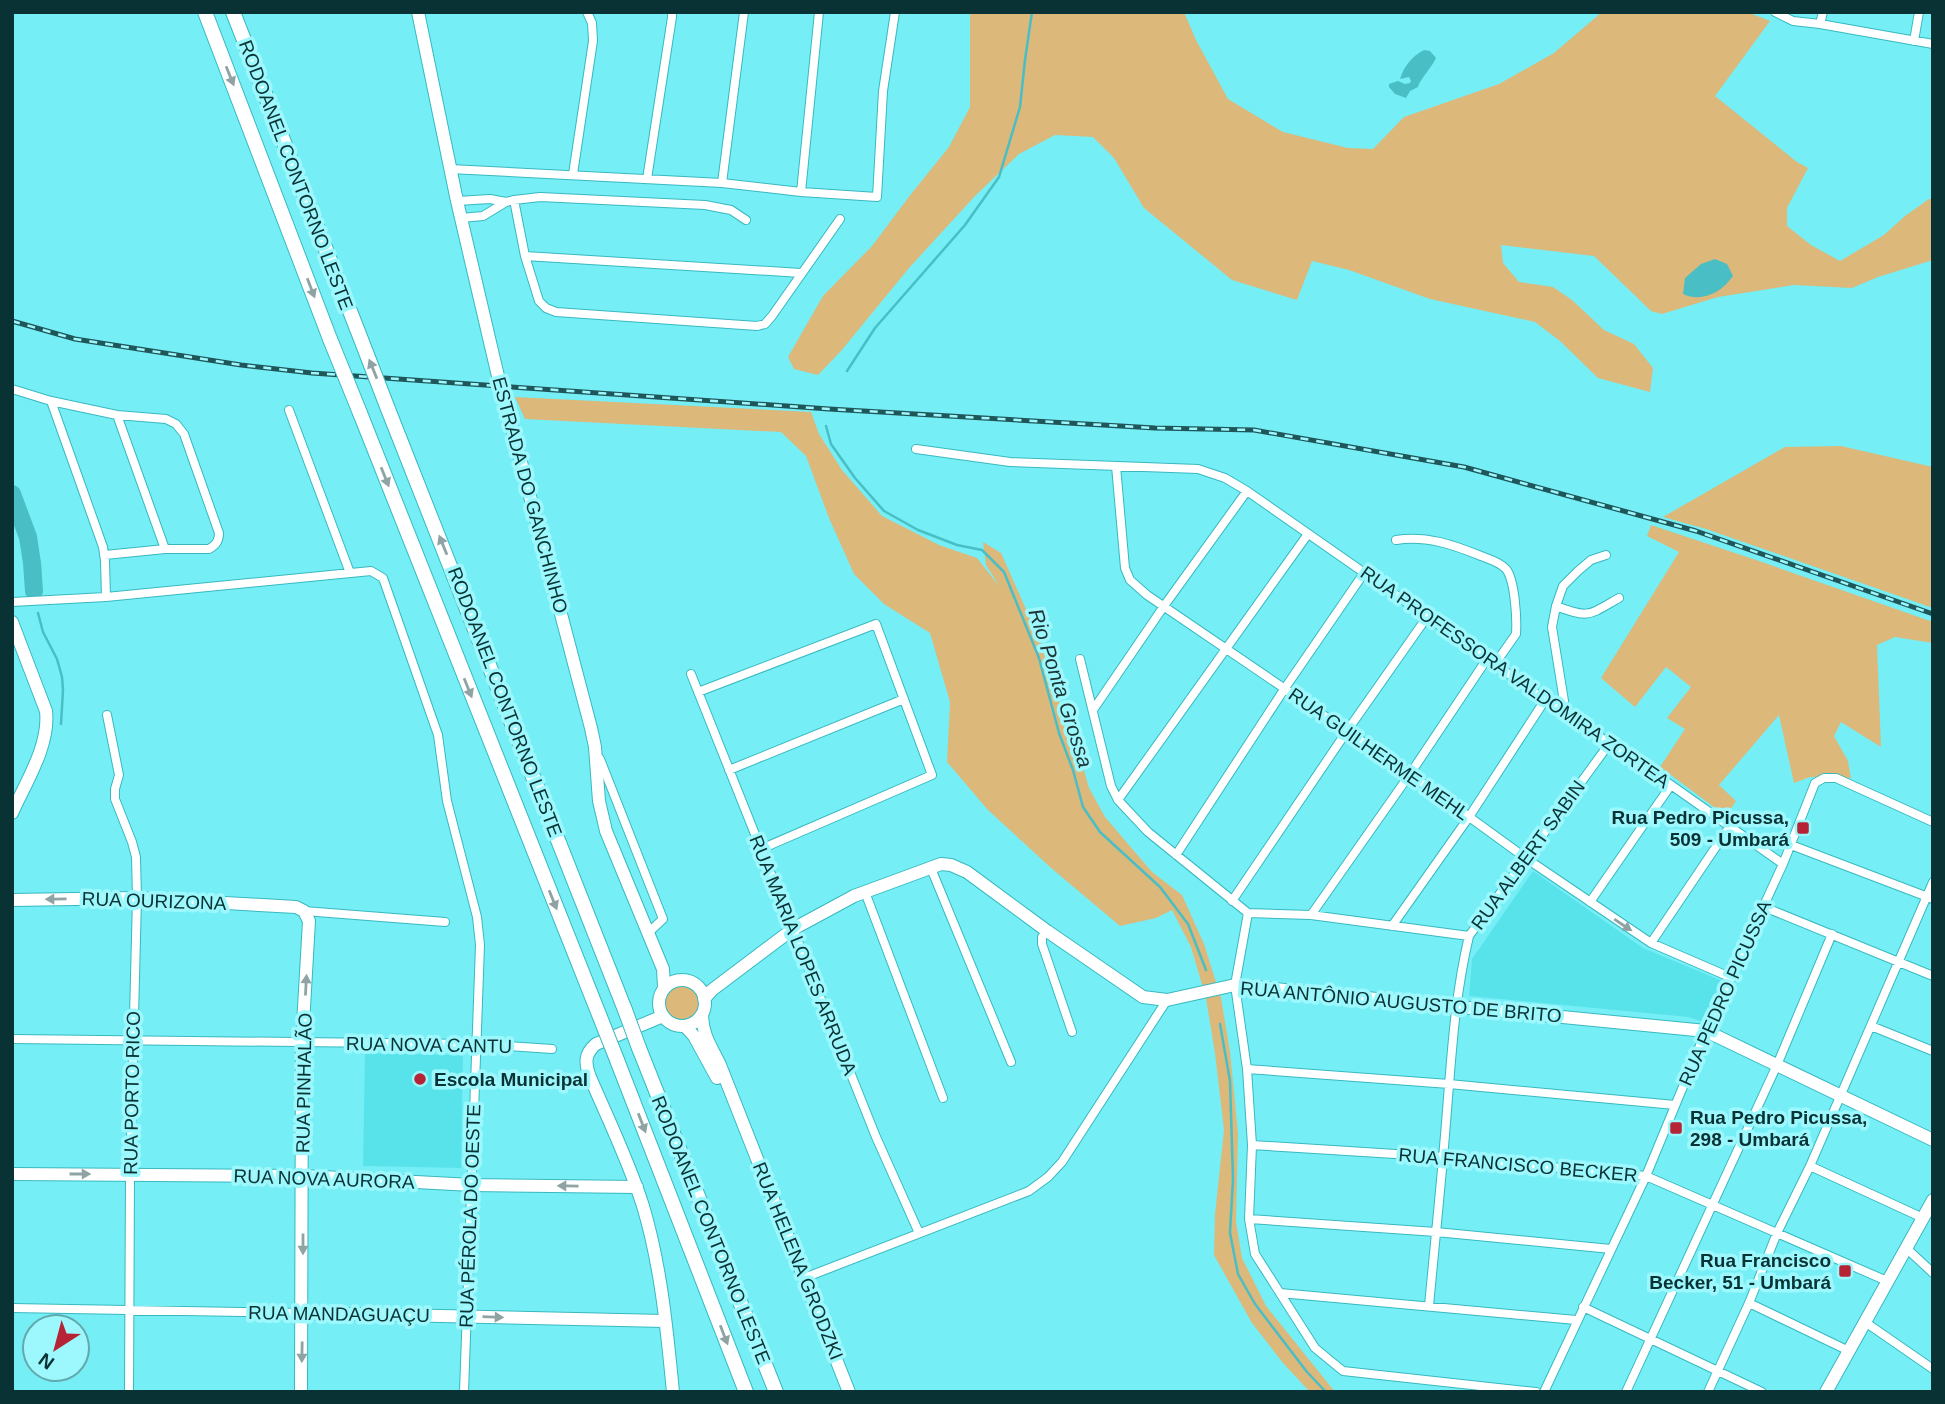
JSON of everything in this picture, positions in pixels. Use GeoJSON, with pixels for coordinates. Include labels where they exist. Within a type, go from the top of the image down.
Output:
{"type":"FeatureCollection","features":[{"type":"Feature","properties":{"kind":"highway","name":"RODOANEL CONTORNO LESTE"},"geometry":{"type":"LineString","coordinates":[[205,12],[330,339],[746,1392]]}},
{"type":"Feature","properties":{"kind":"highway","name":"RODOANEL CONTORNO LESTE"},"geometry":{"type":"LineString","coordinates":[[233,12],[776,1392]]}},
{"type":"Feature","properties":{"kind":"street","name":"ESTRADA DO GANCHINHO"},"geometry":{"type":"LineString","coordinates":[[418,12],[457,201],[497,372],[589,720],[595,747],[599,801],[606,831],[663,969],[664,987]]}},
{"type":"Feature","properties":{"kind":"street"},"geometry":{"type":"LineString","coordinates":[[573,174],[593,41],[592,23],[587,12]]}},
{"type":"Feature","properties":{"kind":"street"},"geometry":{"type":"LineString","coordinates":[[647,179],[672,12]]}},
{"type":"Feature","properties":{"kind":"street"},"geometry":{"type":"LineString","coordinates":[[722,183],[744,12]]}},
{"type":"Feature","properties":{"kind":"street"},"geometry":{"type":"LineString","coordinates":[[801,192],[819,12]]}},
{"type":"Feature","properties":{"kind":"street"},"geometry":{"type":"LineString","coordinates":[[450,169],[722,183],[877,197],[883,91],[895,12]]}},
{"type":"Feature","properties":{"kind":"street"},"geometry":{"type":"LineString","coordinates":[[1775,12],[1793,21],[1933,44]]}},
{"type":"Feature","properties":{"kind":"street"},"geometry":{"type":"LineString","coordinates":[[1820,24],[1824,12]]}},
{"type":"Feature","properties":{"kind":"street"},"geometry":{"type":"LineString","coordinates":[[1914,41],[1919,12]]}},
{"type":"Feature","properties":{"kind":"street"},"geometry":{"type":"LineString","coordinates":[[457,201],[510,201],[540,197],[705,205],[731,210],[746,220]]}},
{"type":"Feature","properties":{"kind":"street"},"geometry":{"type":"LineString","coordinates":[[490,199],[487,203],[491,212]]}},
{"type":"Feature","properties":{"kind":"street"},"geometry":{"type":"LineString","coordinates":[[461,218],[483,216],[510,201]]}},
{"type":"Feature","properties":{"kind":"street"},"geometry":{"type":"LineString","coordinates":[[510,201],[539,301],[546,308],[556,312],[757,326],[765,324],[772,317],[840,219]]}},
{"type":"Feature","properties":{"kind":"street"},"geometry":{"type":"LineString","coordinates":[[525,256],[801,273]]}},
{"type":"Feature","properties":{"kind":"street"},"geometry":{"type":"LineString","coordinates":[[12,389],[51,401],[117,415],[166,419],[176,424],[184,434],[219,533],[215,546],[209,549],[105,555]]}},
{"type":"Feature","properties":{"kind":"street"},"geometry":{"type":"LineString","coordinates":[[51,401],[105,555],[106,597]]}},
{"type":"Feature","properties":{"kind":"street"},"geometry":{"type":"LineString","coordinates":[[12,602],[106,597],[351,573],[289,410]]}},
{"type":"Feature","properties":{"kind":"street"},"geometry":{"type":"LineString","coordinates":[[117,415],[165,550]]}},
{"type":"Feature","properties":{"kind":"street","name":"RUA PROFESSORA VALDOMIRA ZORTEA"},"geometry":{"type":"LineString","coordinates":[[916,449],[1010,462],[1198,469],[1225,478],[1783,864]]}},
{"type":"Feature","properties":{"kind":"street","name":"RUA GUILHERME MEHL"},"geometry":{"type":"LineString","coordinates":[[1116,466],[1125,568],[1130,580],[1147,595],[1410,774],[1527,859],[1651,943],[1732,978]]}},
{"type":"Feature","properties":{"kind":"street"},"geometry":{"type":"LineString","coordinates":[[1093,710],[1247,491]]}},
{"type":"Feature","properties":{"kind":"street"},"geometry":{"type":"LineString","coordinates":[[1118,800],[1308,534]]}},
{"type":"Feature","properties":{"kind":"street"},"geometry":{"type":"LineString","coordinates":[[1311,915],[1491,661],[1516,634],[1511,579],[1505,569],[1451,544],[1410,538],[1396,540]]}},
{"type":"Feature","properties":{"kind":"street"},"geometry":{"type":"LineString","coordinates":[[1562,713],[1564,701],[1552,626],[1556,606],[1563,586],[1591,560],[1606,555]]}},
{"type":"Feature","properties":{"kind":"street","name":"RUA PÉROLA DO OESTE"},"geometry":{"type":"LineString","coordinates":[[351,573],[370,571],[383,578],[438,735],[447,801],[477,917],[480,944],[464,1392]]}},
{"type":"Feature","properties":{"kind":"street"},"geometry":{"type":"LineString","coordinates":[[1175,855],[1364,573]]}},
{"type":"Feature","properties":{"kind":"street"},"geometry":{"type":"LineString","coordinates":[[1556,606],[1577,614],[1591,614],[1619,598]]}},
{"type":"Feature","properties":{"kind":"street"},"geometry":{"type":"LineString","coordinates":[[1232,901],[1427,617]]}},
{"type":"Feature","properties":{"kind":"street"},"geometry":{"type":"LineString","coordinates":[[12,622],[46,711],[47,724],[45,740],[12,813]]}},
{"type":"Feature","properties":{"kind":"street"},"geometry":{"type":"LineString","coordinates":[[698,692],[876,624],[932,775],[761,849]]}},
{"type":"Feature","properties":{"kind":"street"},"geometry":{"type":"LineString","coordinates":[[1080,659],[1111,786],[1118,800],[1148,832],[1248,913],[1311,915],[1469,936]]}},
{"type":"Feature","properties":{"kind":"street","name":"RUA MARIA LOPES ARRUDA"},"geometry":{"type":"LineString","coordinates":[[691,674],[876,1137],[919,1233]]}},
{"type":"Feature","properties":{"kind":"street"},"geometry":{"type":"LineString","coordinates":[[729,770],[904,699]]}},
{"type":"Feature","properties":{"kind":"street"},"geometry":{"type":"LineString","coordinates":[[1392,926],[1469,817],[1545,700]]}},
{"type":"Feature","properties":{"kind":"street","name":"RUA PORTO RICO"},"geometry":{"type":"LineString","coordinates":[[107,715],[119,775],[115,799],[136,857],[128,1392]]}},
{"type":"Feature","properties":{"kind":"street","name":"RUA ALBERT SABIN"},"geometry":{"type":"LineString","coordinates":[[1429,1306],[1455,1006],[1469,936],[1609,744]]}},
{"type":"Feature","properties":{"kind":"street"},"geometry":{"type":"LineString","coordinates":[[595,747],[663,919],[648,933]]}},
{"type":"Feature","properties":{"kind":"street","name":"RUA PEDRO PICUSSA"},"geometry":{"type":"LineString","coordinates":[[1544,1392],[1646,1176],[1706,1031],[1783,864],[1815,783],[1824,778],[1836,778],[1933,822]]}},
{"type":"Feature","properties":{"kind":"street"},"geometry":{"type":"LineString","coordinates":[[1590,902],[1671,785]]}},
{"type":"Feature","properties":{"kind":"street"},"geometry":{"type":"LineString","coordinates":[[1651,943],[1730,826]]}},
{"type":"Feature","properties":{"kind":"street"},"geometry":{"type":"LineString","coordinates":[[1791,845],[1930,898]]}},
{"type":"Feature","properties":{"kind":"street","name":"RUA ANTÔNIO AUGUSTO DE BRITO"},"geometry":{"type":"LineString","coordinates":[[706,993],[793,929],[865,892],[930,866],[951,865],[967,872],[1143,997],[1167,1000],[1236,985],[1706,1031],[1933,1140]]}},
{"type":"Feature","properties":{"kind":"street"},"geometry":{"type":"LineString","coordinates":[[930,866],[1011,1062]]}},
{"type":"Feature","properties":{"kind":"street"},"geometry":{"type":"LineString","coordinates":[[1707,1392],[1930,898],[1933,882]]}},
{"type":"Feature","properties":{"kind":"street"},"geometry":{"type":"LineString","coordinates":[[865,892],[943,1098]]}},
{"type":"Feature","properties":{"kind":"street","name":"RUA OURIZONA"},"geometry":{"type":"LineString","coordinates":[[12,900],[137,898],[300,909]]}},
{"type":"Feature","properties":{"kind":"street"},"geometry":{"type":"LineString","coordinates":[[1764,907],[1933,976]]}},
{"type":"Feature","properties":{"kind":"street"},"geometry":{"type":"LineString","coordinates":[[300,909],[444,922]]}},
{"type":"Feature","properties":{"kind":"street","name":"RUA PINHALÃO"},"geometry":{"type":"LineString","coordinates":[[300,909],[309,921],[302,1042],[301,1392]]}},
{"type":"Feature","properties":{"kind":"street"},"geometry":{"type":"LineString","coordinates":[[1248,913],[1236,985],[1247,1069],[1252,1145],[1249,1219],[1255,1254],[1315,1348],[1343,1371],[1536,1392]]}},
{"type":"Feature","properties":{"kind":"street"},"geometry":{"type":"LineString","coordinates":[[1047,931],[1042,937],[1042,944],[1072,1032]]}},
{"type":"Feature","properties":{"kind":"street"},"geometry":{"type":"LineString","coordinates":[[1626,1392],[1777,1065],[1832,934]]}},
{"type":"Feature","properties":{"kind":"street","name":"ESTRADA DO GANCHINHO"},"geometry":{"type":"LineString","coordinates":[[663,969],[677,980]]}},
{"type":"Feature","properties":{"kind":"street"},"geometry":{"type":"LineString","coordinates":[[677,980],[691,982],[706,993],[702,1014],[685,1026],[672,1023],[663,1016],[659,1007],[664,987],[677,980]]}},
{"type":"Feature","properties":{"kind":"street"},"geometry":{"type":"LineString","coordinates":[[804,1278],[1029,1191],[1048,1177],[1062,1162],[1167,1000]]}},
{"type":"Feature","properties":{"kind":"street","name":"RUA HELENA GRODZKI"},"geometry":{"type":"LineString","coordinates":[[702,1014],[705,1038],[720,1065],[849,1392]]}},
{"type":"Feature","properties":{"kind":"street"},"geometry":{"type":"LineString","coordinates":[[663,1016],[596,1044],[590,1049],[586,1060],[590,1077],[637,1187],[650,1230],[673,1392]]}},
{"type":"Feature","properties":{"kind":"street","name":"RUA HELENA GRODZKI"},"geometry":{"type":"LineString","coordinates":[[685,1026],[698,1043],[746,1130]]}},
{"type":"Feature","properties":{"kind":"street"},"geometry":{"type":"LineString","coordinates":[[1871,1026],[1933,1051]]}},
{"type":"Feature","properties":{"kind":"street","name":"RUA NOVA CANTU"},"geometry":{"type":"LineString","coordinates":[[12,1039],[476,1044],[552,1049]]}},
{"type":"Feature","properties":{"kind":"street"},"geometry":{"type":"LineString","coordinates":[[1247,1069],[1675,1105]]}},
{"type":"Feature","properties":{"kind":"street","name":"RUA FRANCISCO BECKER"},"geometry":{"type":"LineString","coordinates":[[1252,1145],[1443,1157],[1646,1176],[1887,1282]]}},
{"type":"Feature","properties":{"kind":"street"},"geometry":{"type":"LineString","coordinates":[[1810,1166],[1923,1218]]}},
{"type":"Feature","properties":{"kind":"street","name":"RUA NOVA AURORA"},"geometry":{"type":"LineString","coordinates":[[12,1174],[303,1176],[472,1185],[637,1187]]}},
{"type":"Feature","properties":{"kind":"street"},"geometry":{"type":"LineString","coordinates":[[1830,1390],[1933,1200]]}},
{"type":"Feature","properties":{"kind":"street"},"geometry":{"type":"LineString","coordinates":[[1249,1219],[1436,1232],[1611,1249]]}},
{"type":"Feature","properties":{"kind":"street"},"geometry":{"type":"LineString","coordinates":[[1906,1248],[1933,1273]]}},
{"type":"Feature","properties":{"kind":"street"},"geometry":{"type":"LineString","coordinates":[[1280,1293],[1576,1320]]}},
{"type":"Feature","properties":{"kind":"street"},"geometry":{"type":"LineString","coordinates":[[1749,1303],[1849,1351]]}},
{"type":"Feature","properties":{"kind":"street"},"geometry":{"type":"LineString","coordinates":[[1583,1307],[1762,1392]]}},
{"type":"Feature","properties":{"kind":"street","name":"RUA MANDAGUAÇU"},"geometry":{"type":"LineString","coordinates":[[12,1308],[665,1321]]}},
{"type":"Feature","properties":{"kind":"street"},"geometry":{"type":"LineString","coordinates":[[1865,1322],[1933,1369]]}},
{"type":"Feature","properties":{"kind":"shaded area"},"geometry":{"type":"Polygon","coordinates":[[[970,12],[1184,12],[1228,99],[1283,132],[1348,148],[1373,149],[1404,117],[1499,84],[1554,53],[1602,12],[1747,12],[1770,21],[1715,96],[1808,168],[1787,208],[1787,226],[1811,245],[1840,261],[1884,235],[1905,216],[1933,199],[1933,260],[1852,288],[1794,285],[1718,297],[1662,314],[1651,311],[1594,256],[1501,245],[1503,263],[1519,282],[1553,287],[1572,300],[1604,330],[1634,344],[1653,368],[1650,392],[1598,378],[1560,341],[1535,322],[1430,299],[1349,270],[1312,261],[1297,300],[1232,280],[1144,208],[1114,158],[1093,137],[1055,135],[1019,154],[975,196],[909,268],[818,375],[794,369],[788,357],[823,296],[872,246],[949,147],[970,107],[970,12]]]}},
{"type":"Feature","properties":{"kind":"shaded area"},"geometry":{"type":"Polygon","coordinates":[[[1424,50],[1430,51],[1436,58],[1418,87],[1410,91],[1406,98],[1395,94],[1389,84],[1398,81],[1410,83],[1409,77],[1400,79],[1402,74],[1412,58],[1424,50]]]}},
{"type":"Feature","properties":{"kind":"shaded area"},"geometry":{"type":"Polygon","coordinates":[[[1715,259],[1727,264],[1733,276],[1728,282],[1717,291],[1704,296],[1683,294],[1685,278],[1701,264],[1715,259]]]}},
{"type":"Feature","properties":{"kind":"shaded area"},"geometry":{"type":"Polygon","coordinates":[[[515,397],[811,412],[819,434],[842,470],[882,516],[939,545],[977,558],[1000,587],[986,565],[983,542],[1001,553],[1040,641],[1089,788],[1105,817],[1152,872],[1182,895],[1204,944],[1221,998],[1230,1052],[1238,1133],[1236,1222],[1242,1258],[1266,1306],[1335,1392],[1310,1392],[1283,1363],[1252,1323],[1214,1255],[1215,1214],[1224,1130],[1215,1053],[1206,998],[1191,947],[1172,910],[1156,918],[1120,926],[988,810],[947,762],[950,702],[930,633],[884,604],[854,574],[806,456],[781,432],[525,419],[515,397]]]}},
{"type":"Feature","properties":{"kind":"shaded area"},"geometry":{"type":"Polygon","coordinates":[[[1841,446],[1933,467],[1933,608],[1706,529],[1663,517],[1785,447],[1841,446]]]}},
{"type":"Feature","properties":{"kind":"shaded area"},"geometry":{"type":"Polygon","coordinates":[[[1651,525],[1933,622],[1933,643],[1895,637],[1877,645],[1881,747],[1841,722],[1834,736],[1848,761],[1851,778],[1810,777],[1794,783],[1779,715],[1719,785],[1736,801],[1726,816],[1660,767],[1685,729],[1667,718],[1691,687],[1666,667],[1635,707],[1601,678],[1679,552],[1647,536],[1651,525]]]}},
{"type":"Feature","properties":{"kind":"shaded area"},"geometry":{"type":"Polygon","coordinates":[[[1533,871],[1643,948],[1722,981],[1704,1022],[1688,1017],[1469,996],[1472,959],[1533,871]]]}},
{"type":"Feature","properties":{"kind":"shaded area"},"geometry":{"type":"Polygon","coordinates":[[[682,985],[695,990],[700,1003],[695,1016],[682,1021],[669,1016],[664,1003],[669,990],[682,985]]]}},
{"type":"Feature","properties":{"kind":"shaded area"},"geometry":{"type":"Polygon","coordinates":[[[365,1053],[463,1055],[461,1168],[363,1166],[365,1053]]]}},
{"type":"Feature","properties":{"kind":"waterway","name":"Rio Ponta Grossa"},"geometry":{"type":"LineString","coordinates":[[847,371],[875,328],[965,225],[999,177],[1020,107],[1032,12]]}},
{"type":"Feature","properties":{"kind":"waterway","name":"Rio Ponta Grossa"},"geometry":{"type":"LineString","coordinates":[[826,426],[831,444],[855,478],[884,511],[918,530],[957,545],[982,550],[1004,572],[1039,658],[1083,807],[1100,832],[1160,887],[1188,924],[1206,970]]}},
{"type":"Feature","properties":{"kind":"waterway"},"geometry":{"type":"LineString","coordinates":[[12,494],[28,537],[34,591]]}},
{"type":"Feature","properties":{"kind":"waterway"},"geometry":{"type":"LineString","coordinates":[[38,613],[62,677],[61,724]]}},
{"type":"Feature","properties":{"kind":"waterway","name":"Rio Ponta Grossa"},"geometry":{"type":"LineString","coordinates":[[1220,1024],[1230,1081],[1233,1179],[1230,1233],[1238,1274],[1255,1304],[1307,1372],[1326,1392]]}},
{"type":"Feature","properties":{"kind":"railway"},"geometry":{"type":"LineString","coordinates":[[12,321],[75,339],[241,365],[312,373],[829,409],[1155,428],[1254,430],[1464,467],[1696,531],[1933,614]]}},
{"type":"Feature","properties":{"kind":"place","name":"Rua Pedro Picussa, 509 - Umbará"},"geometry":{"type":"Point","coordinates":[1803,828]}},
{"type":"Feature","properties":{"kind":"place","name":"Escola Municipal"},"geometry":{"type":"Point","coordinates":[420,1079]}},
{"type":"Feature","properties":{"kind":"place","name":"Rua Pedro Picussa, 298 - Umbará"},"geometry":{"type":"Point","coordinates":[1676,1128]}},
{"type":"Feature","properties":{"kind":"place","name":"Rua Francisco Becker, 51 - Umbará"},"geometry":{"type":"Point","coordinates":[1845,1271]}}]}
